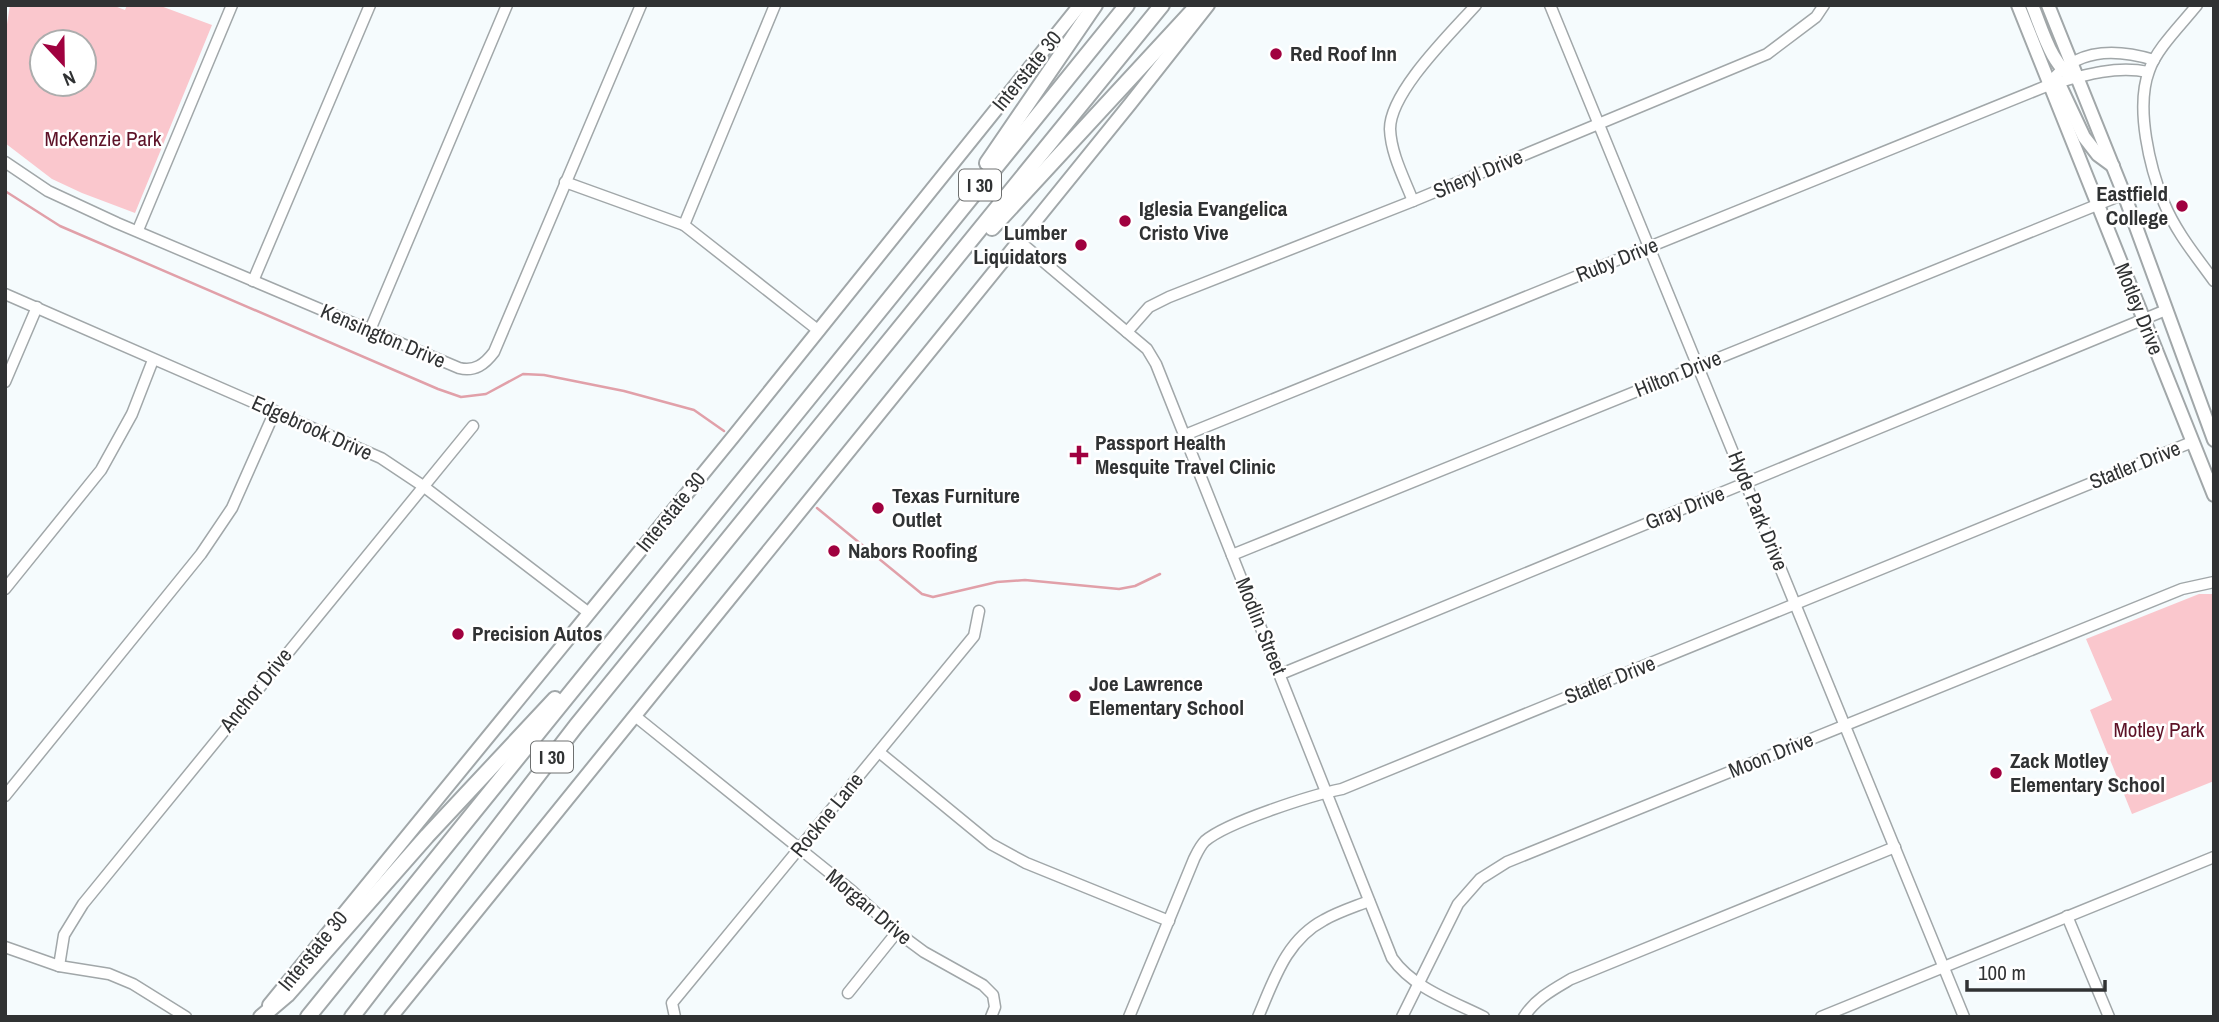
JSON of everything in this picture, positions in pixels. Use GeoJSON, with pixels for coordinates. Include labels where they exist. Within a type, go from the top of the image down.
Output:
{"type":"FeatureCollection","features":[{"type":"Feature","properties":{"kind":"highway"},"geometry":{"type":"LineString","coordinates":[[936,238],[1095,5]]}},
{"type":"Feature","properties":{"kind":"highway","name":"I 30"},"geometry":{"type":"LineString","coordinates":[[309,1017],[1127,5]]}},
{"type":"Feature","properties":{"kind":"highway","name":"I 30"},"geometry":{"type":"LineString","coordinates":[[352,1017],[576,726],[1161,5]]}},
{"type":"Feature","properties":{"kind":"highway"},"geometry":{"type":"LineString","coordinates":[[939,281],[1008,212],[1198,5]]}},
{"type":"Feature","properties":{"kind":"highway"},"geometry":{"type":"LineString","coordinates":[[260,1017],[286,995],[426,836],[612,640]]}},
{"type":"Feature","properties":{"kind":"main road","name":"Interstate 30"},"geometry":{"type":"LineString","coordinates":[[260,1017],[819,331],[1080,5]]}},
{"type":"Feature","properties":{"kind":"main road"},"geometry":{"type":"LineString","coordinates":[[391,1017],[1208,5]]}},
{"type":"Feature","properties":{"kind":"main road","name":"Motley Drive"},"geometry":{"type":"LineString","coordinates":[[2018,5],[2214,495]]}},
{"type":"Feature","properties":{"kind":"main road"},"geometry":{"type":"LineString","coordinates":[[2032,5],[2066,66]]}},
{"type":"Feature","properties":{"kind":"main road","name":"Motley Drive"},"geometry":{"type":"LineString","coordinates":[[2048,5],[2066,66],[2077,77],[2124,194],[2213,436]]}},
{"type":"Feature","properties":{"kind":"main road"},"geometry":{"type":"LineString","coordinates":[[2049,85],[2060,88],[2084,137],[2098,155],[2113,167]]}},
{"type":"Feature","properties":{"kind":"main road"},"geometry":{"type":"LineString","coordinates":[[2192,442],[2213,436]]}},
{"type":"Feature","properties":{"kind":"street"},"geometry":{"type":"LineString","coordinates":[[138,230],[232,5]]}},
{"type":"Feature","properties":{"kind":"street"},"geometry":{"type":"LineString","coordinates":[[253,281],[370,5]]}},
{"type":"Feature","properties":{"kind":"street"},"geometry":{"type":"LineString","coordinates":[[370,330],[508,5]]}},
{"type":"Feature","properties":{"kind":"street","name":"Kensington Drive"},"geometry":{"type":"LineString","coordinates":[[5,162],[48,191],[117,223],[464,370],[477,368],[487,362],[494,352],[641,5]]}},
{"type":"Feature","properties":{"kind":"street"},"geometry":{"type":"LineString","coordinates":[[684,225],[775,5]]}},
{"type":"Feature","properties":{"kind":"street"},"geometry":{"type":"LineString","coordinates":[[1413,201],[1394,152],[1390,130],[1397,103],[1407,85],[1476,5]]}},
{"type":"Feature","properties":{"kind":"street","name":"Hyde Park Drive"},"geometry":{"type":"LineString","coordinates":[[1550,5],[1964,1017]]}},
{"type":"Feature","properties":{"kind":"street","name":"Sheryl Drive"},"geometry":{"type":"LineString","coordinates":[[1127,332],[1149,307],[1169,297],[1413,201],[1767,54],[1816,17],[1824,5]]}},
{"type":"Feature","properties":{"kind":"street"},"geometry":{"type":"LineString","coordinates":[[2197,5],[2154,60],[2148,72],[2143,102],[2145,128],[2164,204],[2183,239],[2214,281]]}},
{"type":"Feature","properties":{"kind":"street"},"geometry":{"type":"LineString","coordinates":[[2049,85],[2066,66],[2110,52],[2133,53],[2154,60]]}},
{"type":"Feature","properties":{"kind":"street","name":"Ruby Drive"},"geometry":{"type":"LineString","coordinates":[[1185,435],[2049,85],[2077,77],[2135,69],[2148,72]]}},
{"type":"Feature","properties":{"kind":"street"},"geometry":{"type":"LineString","coordinates":[[565,182],[684,225],[819,331]]}},
{"type":"Feature","properties":{"kind":"street","name":"Hilton Drive"},"geometry":{"type":"LineString","coordinates":[[1232,555],[2124,194]]}},
{"type":"Feature","properties":{"kind":"street","name":"Modlin Street"},"geometry":{"type":"LineString","coordinates":[[1019,241],[1147,349],[1156,364],[1392,958],[1399,968],[1418,984],[1484,1017]]}},
{"type":"Feature","properties":{"kind":"street","name":"Edgebrook Drive"},"geometry":{"type":"LineString","coordinates":[[5,294],[381,458],[423,486],[589,614]]}},
{"type":"Feature","properties":{"kind":"street"},"geometry":{"type":"LineString","coordinates":[[5,382],[37,307]]}},
{"type":"Feature","properties":{"kind":"street","name":"Gray Drive"},"geometry":{"type":"LineString","coordinates":[[1281,674],[2166,310]]}},
{"type":"Feature","properties":{"kind":"street"},"geometry":{"type":"LineString","coordinates":[[5,589],[101,470],[132,414],[153,360]]}},
{"type":"Feature","properties":{"kind":"street"},"geometry":{"type":"LineString","coordinates":[[5,796],[201,554],[232,508],[275,411]]}},
{"type":"Feature","properties":{"kind":"street"},"geometry":{"type":"LineString","coordinates":[[2213,436],[2214,421]]}},
{"type":"Feature","properties":{"kind":"street","name":"Anchor Drive"},"geometry":{"type":"LineString","coordinates":[[59,966],[64,935],[83,904],[473,426]]}},
{"type":"Feature","properties":{"kind":"street","name":"Statler Drive"},"geometry":{"type":"LineString","coordinates":[[1129,1017],[1194,859],[1206,841],[1227,829],[1314,795],[1342,789],[2192,442]]}},
{"type":"Feature","properties":{"kind":"street","name":"Moon Drive"},"geometry":{"type":"LineString","coordinates":[[1402,1017],[1458,904],[1472,886],[1507,862],[2182,589],[2214,582]]}},
{"type":"Feature","properties":{"kind":"street","name":"Rockne Lane"},"geometry":{"type":"LineString","coordinates":[[674,1017],[672,1003],[974,636],[979,611]]}},
{"type":"Feature","properties":{"kind":"street","name":"Morgan Drive"},"geometry":{"type":"LineString","coordinates":[[635,716],[851,890],[897,932],[924,952],[982,985],[993,995],[995,1007],[992,1017]]}},
{"type":"Feature","properties":{"kind":"street"},"geometry":{"type":"LineString","coordinates":[[879,752],[991,844],[1026,863],[1169,921]]}},
{"type":"Feature","properties":{"kind":"street"},"geometry":{"type":"LineString","coordinates":[[1524,1017],[1529,1009],[1550,991],[1572,979],[1895,846]]}},
{"type":"Feature","properties":{"kind":"street"},"geometry":{"type":"LineString","coordinates":[[1821,1017],[2214,857]]}},
{"type":"Feature","properties":{"kind":"street"},"geometry":{"type":"LineString","coordinates":[[1258,1017],[1277,971],[1291,947],[1307,930],[1324,919],[1369,901]]}},
{"type":"Feature","properties":{"kind":"street"},"geometry":{"type":"LineString","coordinates":[[2067,916],[2109,1017]]}},
{"type":"Feature","properties":{"kind":"street"},"geometry":{"type":"LineString","coordinates":[[848,993],[897,932]]}},
{"type":"Feature","properties":{"kind":"street"},"geometry":{"type":"LineString","coordinates":[[5,947],[59,966],[109,974],[132,984],[186,1017]]}},
{"type":"Feature","properties":{"kind":"green space","name":"McKenzie Park"},"geometry":{"type":"Polygon","coordinates":[[[10,5],[112,5],[125,10],[127,5],[158,5],[212,25],[135,213],[52,179],[5,143],[5,37],[10,5]]]}},
{"type":"Feature","properties":{"kind":"green space","name":"Motley Park"},"geometry":{"type":"Polygon","coordinates":[[[2199,594],[2214,594],[2214,781],[2132,814],[2090,710],[2112,700],[2086,639],[2199,594]]]}},
{"type":"Feature","properties":{"kind":"waterway"},"geometry":{"type":"LineString","coordinates":[[5,191],[60,226],[461,397],[486,394],[523,374],[544,375],[624,391],[694,410],[724,431]]}},
{"type":"Feature","properties":{"kind":"waterway"},"geometry":{"type":"LineString","coordinates":[[817,508],[922,594],[933,597],[997,582],[1025,580],[1119,589],[1135,586],[1160,574]]}},
{"type":"Feature","properties":{"kind":"place","name":"Red Roof Inn"},"geometry":{"type":"Point","coordinates":[1276,54]}},
{"type":"Feature","properties":{"kind":"place","name":"Eastfield College"},"geometry":{"type":"Point","coordinates":[2182,206]}},
{"type":"Feature","properties":{"kind":"place","name":"Iglesia Evangelica Cristo Vive"},"geometry":{"type":"Point","coordinates":[1125,221]}},
{"type":"Feature","properties":{"kind":"place","name":"Lumber Liquidators"},"geometry":{"type":"Point","coordinates":[1081,245]}},
{"type":"Feature","properties":{"kind":"place","name":"Passport Health Mesquite Travel Clinic"},"geometry":{"type":"Point","coordinates":[1079,455]}},
{"type":"Feature","properties":{"kind":"place","name":"Texas Furniture Outlet"},"geometry":{"type":"Point","coordinates":[878,508]}},
{"type":"Feature","properties":{"kind":"place","name":"Nabors Roofing"},"geometry":{"type":"Point","coordinates":[834,551]}},
{"type":"Feature","properties":{"kind":"place","name":"Precision Autos"},"geometry":{"type":"Point","coordinates":[458,634]}},
{"type":"Feature","properties":{"kind":"place","name":"Joe Lawrence Elementary School"},"geometry":{"type":"Point","coordinates":[1075,696]}},
{"type":"Feature","properties":{"kind":"place","name":"Zack Motley Elementary School"},"geometry":{"type":"Point","coordinates":[1996,773]}}]}
